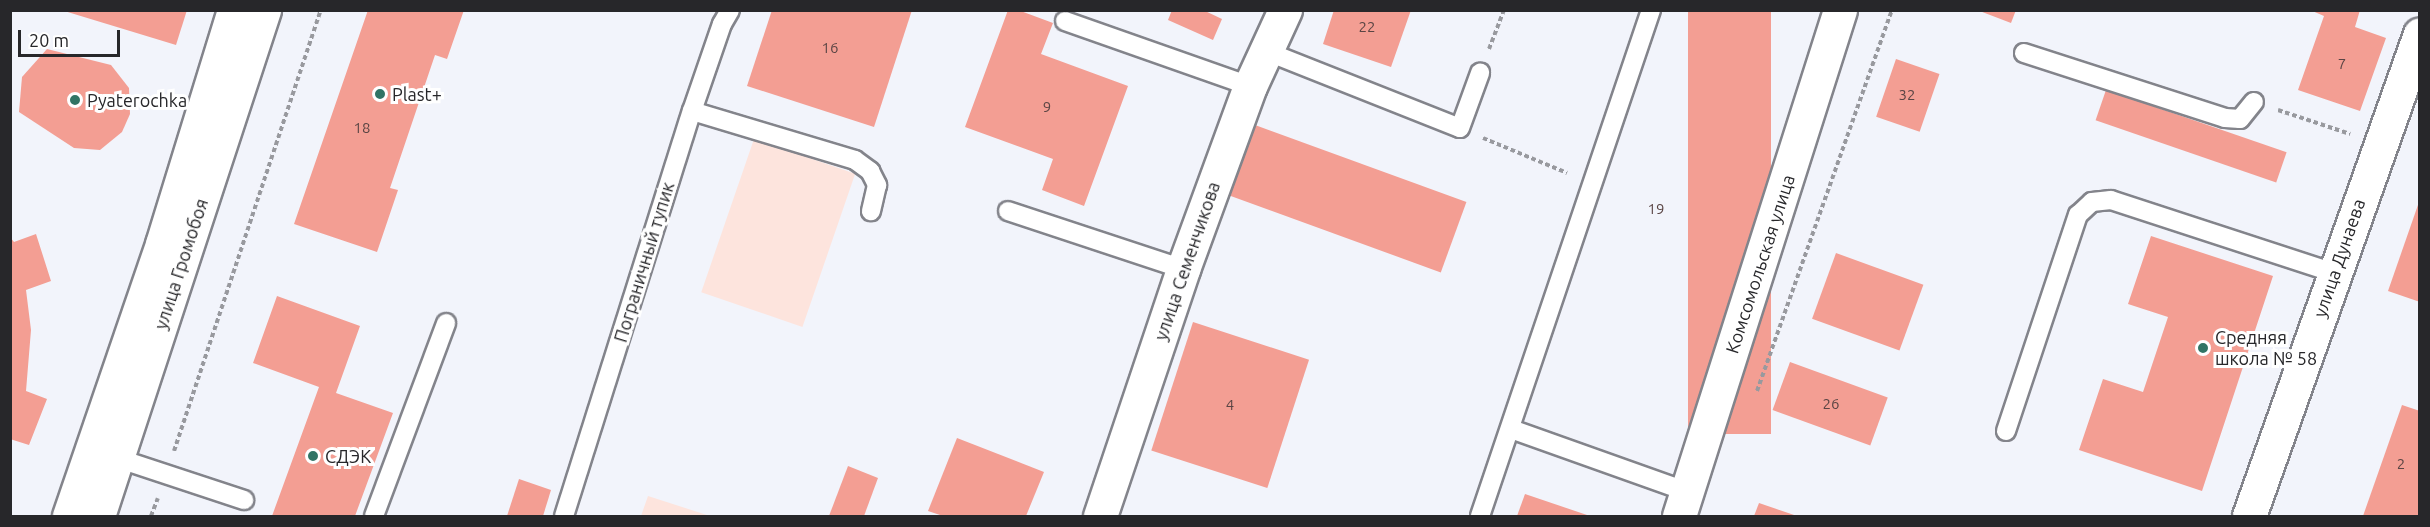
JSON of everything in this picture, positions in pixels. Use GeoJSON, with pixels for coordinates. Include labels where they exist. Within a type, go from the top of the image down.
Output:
{"type":"FeatureCollection","features":[{"type":"Feature","properties":{"kind":"street","name":"улица Громобоя"},"geometry":{"type":"LineString","coordinates":[[69,516],[162,244],[234,10]]}},
{"type":"Feature","properties":{"kind":"street","name":"улица Громобоя"},"geometry":{"type":"LineString","coordinates":[[98,516],[264,10]]}},
{"type":"Feature","properties":{"kind":"street","name":"улица Семенчикова"},"geometry":{"type":"LineString","coordinates":[[1100,516],[1183,269],[1250,86],[1268,52],[1285,10]]}},
{"type":"Feature","properties":{"kind":"street","name":"Комсомольская улица"},"geometry":{"type":"LineString","coordinates":[[1684,504],[1840,10]]}},
{"type":"Feature","properties":{"kind":"street","name":"улица Дунаева"},"geometry":{"type":"LineString","coordinates":[[2249,516],[2420,34]]}},
{"type":"Feature","properties":{"kind":"lane","name":"Пограничный тупик"},"geometry":{"type":"LineString","coordinates":[[564,516],[692,111],[722,24],[730,10]]}},
{"type":"Feature","properties":{"kind":"lane"},"geometry":{"type":"LineString","coordinates":[[1480,516],[1651,10]]}},
{"type":"Feature","properties":{"kind":"lane"},"geometry":{"type":"LineString","coordinates":[[1065,21],[1250,86]]}},
{"type":"Feature","properties":{"kind":"lane"},"geometry":{"type":"LineString","coordinates":[[1268,52],[1460,128],[1480,73]]}},
{"type":"Feature","properties":{"kind":"lane"},"geometry":{"type":"LineString","coordinates":[[2024,53],[2225,118],[2240,119],[2254,102]]}},
{"type":"Feature","properties":{"kind":"lane"},"geometry":{"type":"LineString","coordinates":[[692,111],[855,160],[870,171],[877,185],[871,211]]}},
{"type":"Feature","properties":{"kind":"lane"},"geometry":{"type":"LineString","coordinates":[[2006,431],[2079,215],[2092,202],[2111,200],[2334,273]]}},
{"type":"Feature","properties":{"kind":"lane"},"geometry":{"type":"LineString","coordinates":[[1008,211],[1183,269]]}},
{"type":"Feature","properties":{"kind":"lane"},"geometry":{"type":"LineString","coordinates":[[374,516],[446,323]]}},
{"type":"Feature","properties":{"kind":"lane"},"geometry":{"type":"LineString","coordinates":[[1511,429],[1684,504]]}},
{"type":"Feature","properties":{"kind":"lane"},"geometry":{"type":"LineString","coordinates":[[117,458],[244,500]]}},
{"type":"Feature","properties":{"kind":"path"},"geometry":{"type":"LineString","coordinates":[[151,516],[321,10]]}},
{"type":"Feature","properties":{"kind":"path"},"geometry":{"type":"LineString","coordinates":[[1480,73],[1504,10]]}},
{"type":"Feature","properties":{"kind":"path"},"geometry":{"type":"LineString","coordinates":[[1755,398],[1892,10]]}},
{"type":"Feature","properties":{"kind":"path"},"geometry":{"type":"LineString","coordinates":[[2254,102],[2379,145]]}},
{"type":"Feature","properties":{"kind":"path"},"geometry":{"type":"LineString","coordinates":[[1460,128],[1593,183]]}},
{"type":"Feature","properties":{"kind":"shaded area"},"geometry":{"type":"Polygon","coordinates":[[[754,139],[855,174],[802,327],[701,292],[754,139]]]}},
{"type":"Feature","properties":{"kind":"shaded area"},"geometry":{"type":"Polygon","coordinates":[[[648,496],[710,516],[641,516],[648,496]]]}},
{"type":"Feature","properties":{"kind":"building"},"geometry":{"type":"Polygon","coordinates":[[[61,10],[187,10],[176,45],[61,10]]]}},
{"type":"Feature","properties":{"kind":"building"},"geometry":{"type":"Polygon","coordinates":[[[368,10],[464,10],[447,59],[435,55],[390,188],[398,190],[377,252],[294,224],[368,10]]]}},
{"type":"Feature","properties":{"kind":"building"},"geometry":{"type":"Polygon","coordinates":[[[772,10],[912,10],[874,127],[747,86],[772,10]]]}},
{"type":"Feature","properties":{"kind":"building"},"geometry":{"type":"Polygon","coordinates":[[[1008,10],[1018,10],[1053,23],[1041,54],[1128,86],[1084,206],[1042,190],[1053,159],[965,127],[1008,10]]]}},
{"type":"Feature","properties":{"kind":"building"},"geometry":{"type":"Polygon","coordinates":[[[1172,10],[1203,10],[1222,19],[1213,40],[1168,20],[1172,10]]]}},
{"type":"Feature","properties":{"kind":"building"},"geometry":{"type":"Polygon","coordinates":[[[1334,10],[1411,10],[1391,67],[1323,44],[1334,10]]]}},
{"type":"Feature","properties":{"kind":"building"},"geometry":{"type":"Polygon","coordinates":[[[1688,10],[1771,10],[1771,434],[1688,434],[1688,10]]]}},
{"type":"Feature","properties":{"kind":"building"},"geometry":{"type":"Polygon","coordinates":[[[1977,10],[2016,10],[2011,23],[1977,10]]]}},
{"type":"Feature","properties":{"kind":"building"},"geometry":{"type":"Polygon","coordinates":[[[2310,10],[2360,10],[2355,27],[2386,38],[2360,111],[2298,90],[2324,16],[2310,10]]]}},
{"type":"Feature","properties":{"kind":"building","name":"Pyaterochka"},"geometry":{"type":"Polygon","coordinates":[[[47,49],[111,65],[129,88],[130,114],[122,132],[100,150],[74,148],[19,112],[22,77],[47,49]]]}},
{"type":"Feature","properties":{"kind":"building"},"geometry":{"type":"Polygon","coordinates":[[[1896,59],[1939,74],[1920,132],[1876,117],[1896,59]]]}},
{"type":"Feature","properties":{"kind":"building"},"geometry":{"type":"Polygon","coordinates":[[[2106,90],[2287,152],[2276,182],[2096,120],[2106,90]]]}},
{"type":"Feature","properties":{"kind":"building"},"geometry":{"type":"Polygon","coordinates":[[[1255,125],[1466,202],[1441,272],[1229,195],[1255,125]]]}},
{"type":"Feature","properties":{"kind":"building"},"geometry":{"type":"Polygon","coordinates":[[[2420,202],[2420,302],[2388,291],[2420,202]]]}},
{"type":"Feature","properties":{"kind":"building"},"geometry":{"type":"Polygon","coordinates":[[[36,234],[51,281],[26,290],[31,330],[26,391],[47,399],[29,445],[10,439],[10,237],[14,242],[36,234]]]}},
{"type":"Feature","properties":{"kind":"building","name":"Средняя школа № 58"},"geometry":{"type":"Polygon","coordinates":[[[2151,236],[2273,276],[2202,491],[2079,450],[2103,379],[2143,392],[2168,317],[2128,304],[2151,236]]]}},
{"type":"Feature","properties":{"kind":"building"},"geometry":{"type":"Polygon","coordinates":[[[1836,253],[1923,285],[1899,351],[1812,319],[1836,253]]]}},
{"type":"Feature","properties":{"kind":"building"},"geometry":{"type":"Polygon","coordinates":[[[277,296],[360,326],[336,393],[393,413],[355,516],[272,516],[319,387],[253,363],[277,296]]]}},
{"type":"Feature","properties":{"kind":"building"},"geometry":{"type":"Polygon","coordinates":[[[1193,322],[1309,360],[1267,488],[1151,450],[1193,322]]]}},
{"type":"Feature","properties":{"kind":"building"},"geometry":{"type":"Polygon","coordinates":[[[1790,362],[1888,398],[1870,445],[1773,410],[1790,362]]]}},
{"type":"Feature","properties":{"kind":"building"},"geometry":{"type":"Polygon","coordinates":[[[2402,405],[2420,411],[2420,516],[2363,516],[2402,405]]]}},
{"type":"Feature","properties":{"kind":"building"},"geometry":{"type":"Polygon","coordinates":[[[957,438],[1044,472],[1026,516],[943,516],[928,511],[957,438]]]}},
{"type":"Feature","properties":{"kind":"building"},"geometry":{"type":"Polygon","coordinates":[[[848,466],[878,478],[864,516],[829,516],[848,466]]]}},
{"type":"Feature","properties":{"kind":"building"},"geometry":{"type":"Polygon","coordinates":[[[519,479],[551,490],[543,516],[507,516],[519,479]]]}},
{"type":"Feature","properties":{"kind":"building"},"geometry":{"type":"Polygon","coordinates":[[[1525,494],[1590,516],[1517,516],[1525,494]]]}},
{"type":"Feature","properties":{"kind":"building"},"geometry":{"type":"Polygon","coordinates":[[[1759,503],[1797,516],[1754,516],[1759,503]]]}},
{"type":"Feature","properties":{"kind":"place","name":"Plast+"},"geometry":{"type":"Point","coordinates":[380,94]}},
{"type":"Feature","properties":{"kind":"place","name":"Pyaterochka"},"geometry":{"type":"Point","coordinates":[75,100]}},
{"type":"Feature","properties":{"kind":"place","name":"Средняя школа № 58"},"geometry":{"type":"Point","coordinates":[2203,348]}},
{"type":"Feature","properties":{"kind":"place","name":"СДЭК"},"geometry":{"type":"Point","coordinates":[313,456]}}]}
